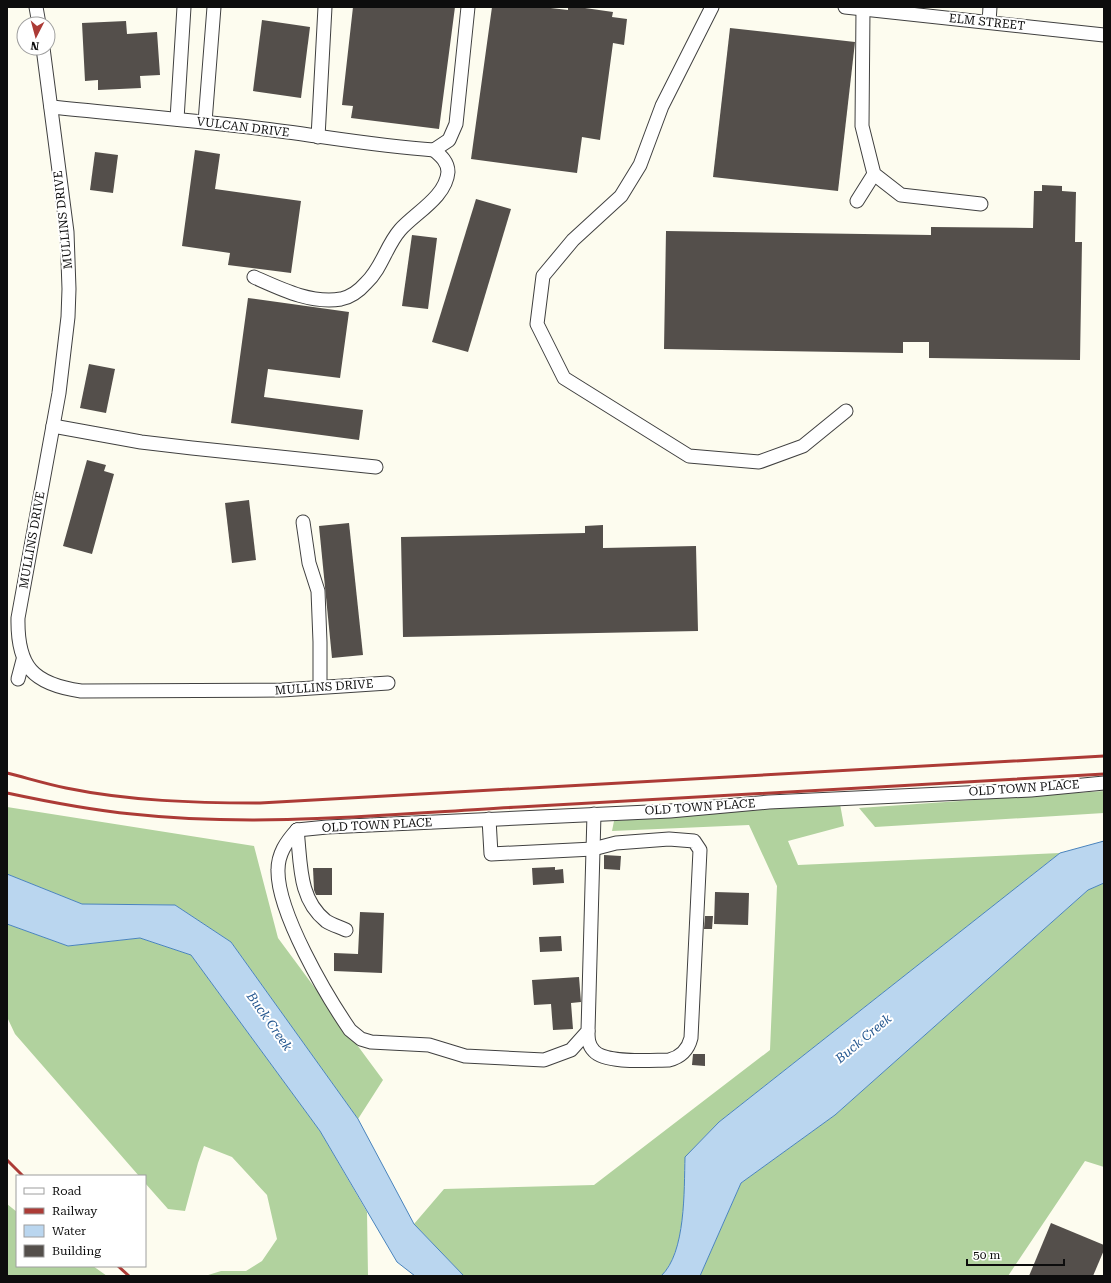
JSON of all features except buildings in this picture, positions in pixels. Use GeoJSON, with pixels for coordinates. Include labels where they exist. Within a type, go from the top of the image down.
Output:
{"type":"FeatureCollection","features":[{"type":"Feature","properties":{"kind":"street"},"geometry":{"type":"LineString","coordinates":[[177,119],[184,7]]}},
{"type":"Feature","properties":{"kind":"street"},"geometry":{"type":"LineString","coordinates":[[205,122],[214,7]]}},
{"type":"Feature","properties":{"kind":"street"},"geometry":{"type":"LineString","coordinates":[[318,137],[325,7]]}},
{"type":"Feature","properties":{"kind":"street"},"geometry":{"type":"LineString","coordinates":[[254,277],[305,297],[325,300],[342,299],[355,294],[376,272],[390,244],[400,230],[438,194],[445,182],[448,172],[446,163],[434,150],[450,140],[456,124],[468,7]]}},
{"type":"Feature","properties":{"kind":"street"},"geometry":{"type":"LineString","coordinates":[[712,7],[662,106],[640,165],[621,196],[573,240],[543,276],[537,324],[564,378],[689,456],[759,462],[803,446],[846,411]]}},
{"type":"Feature","properties":{"kind":"street","name":"ELM STREET"},"geometry":{"type":"LineString","coordinates":[[845,7],[954,13],[989,22],[1104,35]]}},
{"type":"Feature","properties":{"kind":"street"},"geometry":{"type":"LineString","coordinates":[[989,22],[990,7]]}},
{"type":"Feature","properties":{"kind":"street"},"geometry":{"type":"LineString","coordinates":[[863,9],[862,126],[874,174],[901,195],[981,204]]}},
{"type":"Feature","properties":{"kind":"street","name":"MULLINS DRIVE"},"geometry":{"type":"LineString","coordinates":[[44,56],[67,232],[69,289],[65,353],[18,618],[20,650],[23,660],[40,677],[52,684],[81,690],[282,690],[320,686],[388,683]]}},
{"type":"Feature","properties":{"kind":"street","name":"VULCAN DRIVE"},"geometry":{"type":"LineString","coordinates":[[51,107],[205,122],[399,148],[434,150]]}},
{"type":"Feature","properties":{"kind":"street"},"geometry":{"type":"LineString","coordinates":[[857,201],[874,174]]}},
{"type":"Feature","properties":{"kind":"street"},"geometry":{"type":"LineString","coordinates":[[53,426],[141,442],[376,467]]}},
{"type":"Feature","properties":{"kind":"street"},"geometry":{"type":"LineString","coordinates":[[302,522],[309,564],[318,591],[320,686]]}},
{"type":"Feature","properties":{"kind":"street"},"geometry":{"type":"LineString","coordinates":[[18,679],[23,660]]}},
{"type":"Feature","properties":{"kind":"street","name":"OLD TOWN PLACE"},"geometry":{"type":"LineString","coordinates":[[297,830],[670,810],[795,800],[1031,790],[1104,783]]}},
{"type":"Feature","properties":{"kind":"street"},"geometry":{"type":"LineString","coordinates":[[489,819],[490,854],[593,849],[616,843],[680,839],[694,841],[700,850],[691,1038],[689,1045],[678,1058],[669,1060],[611,1059],[600,1057],[593,1051],[589,1043],[588,1031],[593,849],[594,814]]}},
{"type":"Feature","properties":{"kind":"street"},"geometry":{"type":"LineString","coordinates":[[297,830],[286,842],[280,855],[278,870],[279,888],[286,910],[305,954],[341,1017],[350,1030],[361,1039],[370,1042],[429,1045],[465,1056],[544,1060],[571,1050],[588,1031]]}},
{"type":"Feature","properties":{"kind":"street"},"geometry":{"type":"LineString","coordinates":[[297,830],[302,885],[309,902],[327,921],[346,930]]}},
{"type":"Feature","properties":{"kind":"green space"},"geometry":{"type":"Polygon","coordinates":[[[1104,791],[1104,813],[875,827],[859,808],[1104,791]]]}},
{"type":"Feature","properties":{"kind":"green space"},"geometry":{"type":"Polygon","coordinates":[[[840,804],[844,826],[788,841],[798,865],[1060,853],[719,1122],[685,1157],[684,1203],[679,1237],[669,1266],[661,1276],[464,1276],[414,1224],[444,1189],[594,1185],[770,1050],[777,886],[749,825],[612,831],[614,821],[840,804]]]}},
{"type":"Feature","properties":{"kind":"green space"},"geometry":{"type":"Polygon","coordinates":[[[7,807],[254,846],[278,938],[383,1080],[358,1119],[231,942],[175,905],[82,904],[7,874],[7,807]]]}},
{"type":"Feature","properties":{"kind":"green space"},"geometry":{"type":"Polygon","coordinates":[[[1104,883],[1104,1167],[1085,1161],[1008,1276],[700,1276],[741,1183],[835,1115],[1088,890],[1104,883]]]}},
{"type":"Feature","properties":{"kind":"green space"},"geometry":{"type":"Polygon","coordinates":[[[7,924],[68,946],[140,938],[191,955],[320,1131],[367,1212],[368,1276],[205,1276],[221,1271],[246,1271],[262,1261],[277,1239],[267,1195],[232,1157],[204,1146],[185,1211],[168,1209],[146,1184],[146,1175],[138,1175],[15,1034],[7,1017],[7,924]]]}},
{"type":"Feature","properties":{"kind":"green space"},"geometry":{"type":"Polygon","coordinates":[[[7,1204],[16,1211],[16,1267],[94,1267],[107,1276],[7,1276],[7,1204]]]}},
{"type":"Feature","properties":{"kind":"water","name":"Buck Creek"},"geometry":{"type":"Polygon","coordinates":[[[1104,841],[1104,883],[1088,890],[835,1115],[741,1183],[700,1276],[661,1276],[669,1266],[679,1237],[684,1203],[685,1157],[719,1122],[1060,853],[1104,841]]]}},
{"type":"Feature","properties":{"kind":"water","name":"Buck Creek"},"geometry":{"type":"Polygon","coordinates":[[[7,874],[82,904],[175,905],[231,942],[358,1119],[414,1224],[464,1276],[415,1276],[397,1262],[320,1131],[191,955],[140,938],[68,946],[7,924],[7,874]]]}},
{"type":"Feature","properties":{"kind":"railway"},"geometry":{"type":"LineString","coordinates":[[7,773],[59,786],[114,796],[187,802],[260,803],[1104,756]]}},
{"type":"Feature","properties":{"kind":"railway"},"geometry":{"type":"LineString","coordinates":[[7,793],[38,800],[132,814],[180,818],[276,820],[374,816],[1104,774]]}},
{"type":"Feature","properties":{"kind":"railway"},"geometry":{"type":"LineString","coordinates":[[7,1160],[22,1175]]}},
{"type":"Feature","properties":{"kind":"railway"},"geometry":{"type":"LineString","coordinates":[[119,1267],[129,1276]]}}]}
